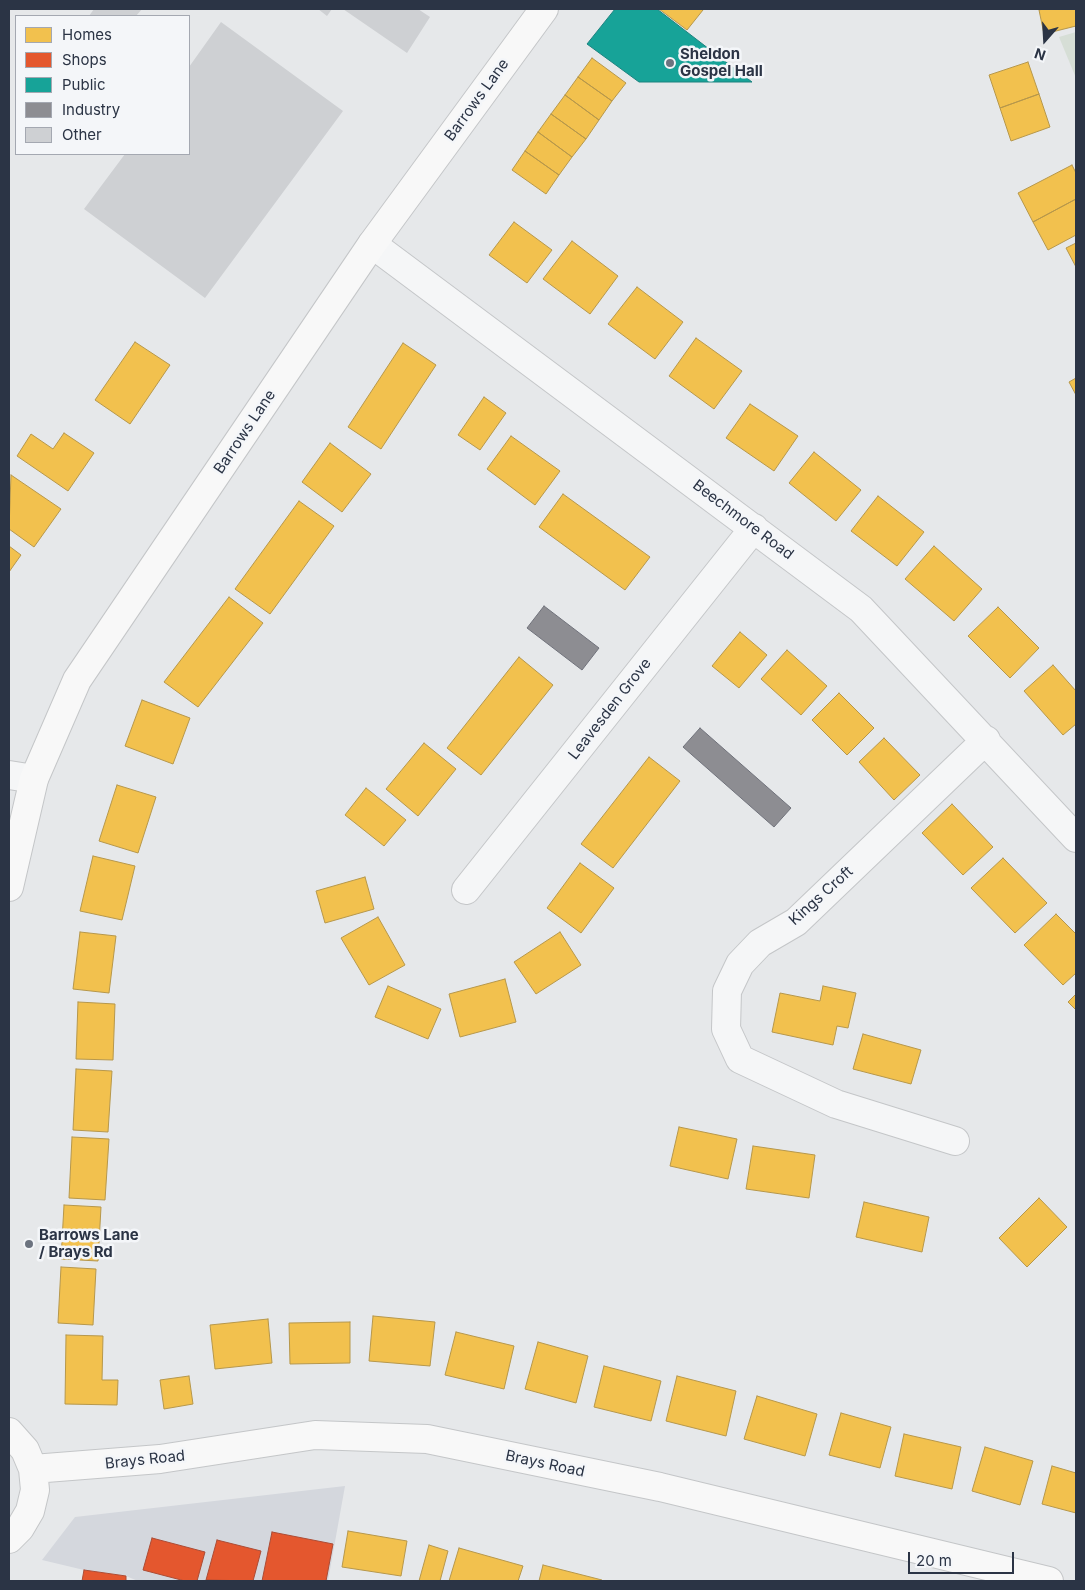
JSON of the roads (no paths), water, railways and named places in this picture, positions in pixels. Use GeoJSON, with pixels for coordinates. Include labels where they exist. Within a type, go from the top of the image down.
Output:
{"type":"FeatureCollection","features":[{"type":"Feature","properties":{"kind":"street","name":"Barrows Lane"},"geometry":{"type":"LineString","coordinates":[[9,887],[22,777],[77,680],[372,244],[544,9]]}},
{"type":"Feature","properties":{"kind":"street","name":"Beechmore Road"},"geometry":{"type":"LineString","coordinates":[[372,244],[861,609],[1076,838]]}},
{"type":"Feature","properties":{"kind":"street","name":"Leavesden Grove"},"geometry":{"type":"LineString","coordinates":[[466,890],[754,528]]}},
{"type":"Feature","properties":{"kind":"street","name":"Kings Croft"},"geometry":{"type":"LineString","coordinates":[[955,1141],[836,1104],[740,1060],[726,1029],[727,991],[740,964],[760,943],[796,922],[986,740]]}},
{"type":"Feature","properties":{"kind":"street"},"geometry":{"type":"LineString","coordinates":[[9,1432],[25,1450],[33,1469],[35,1490],[30,1511],[20,1528],[9,1539]]}},
{"type":"Feature","properties":{"kind":"street","name":"Brays Road"},"geometry":{"type":"LineString","coordinates":[[33,1469],[160,1459],[315,1435],[427,1439],[660,1487],[1049,1581]]}},
{"type":"Feature","properties":{"kind":"place","name":"Sheldon Gospel Hall"},"geometry":{"type":"Point","coordinates":[670,63]}},
{"type":"Feature","properties":{"kind":"place","name":"Barrows Lane / Brays Rd"},"geometry":{"type":"Point","coordinates":[29,1244]}}]}
